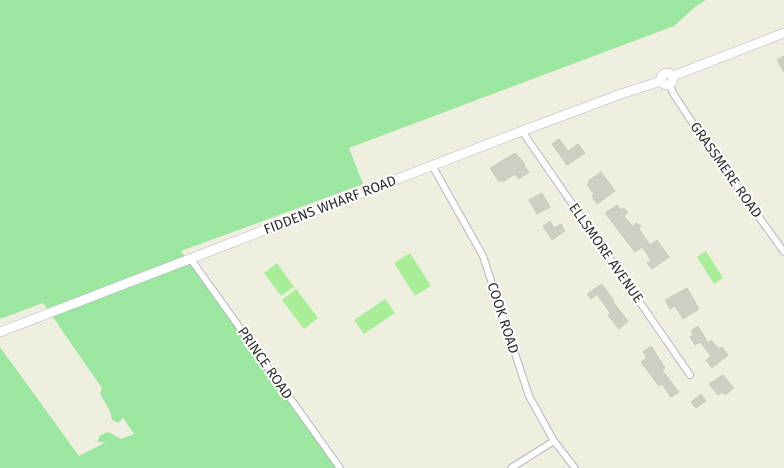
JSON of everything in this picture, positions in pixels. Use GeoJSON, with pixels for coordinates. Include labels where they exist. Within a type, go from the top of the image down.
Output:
{"type":"FeatureCollection","features":[{"type":"Feature","properties":{"kind":"street"},"geometry":{"type":"LineString","coordinates":[[672,81],[784,33]]}},
{"type":"Feature","properties":{"kind":"street","name":"FIDDENS WHARF ROAD"},"geometry":{"type":"LineString","coordinates":[[0,332],[621,94],[661,81],[665,85],[672,81]]}},
{"type":"Feature","properties":{"kind":"street","name":"GRASSMERE ROAD"},"geometry":{"type":"LineString","coordinates":[[672,81],[673,93],[699,133],[784,252]]}},
{"type":"Feature","properties":{"kind":"street","name":"ELLSMORE AVENUE"},"geometry":{"type":"LineString","coordinates":[[522,131],[690,375]]}},
{"type":"Feature","properties":{"kind":"street","name":"COOK ROAD"},"geometry":{"type":"LineString","coordinates":[[433,167],[483,256],[529,396],[554,441],[574,468]]}},
{"type":"Feature","properties":{"kind":"street","name":"PRINCE ROAD"},"geometry":{"type":"LineString","coordinates":[[190,258],[340,468]]}},
{"type":"Feature","properties":{"kind":"street"},"geometry":{"type":"LineString","coordinates":[[511,468],[554,441]]}},
{"type":"Feature","properties":{"kind":"green space"},"geometry":{"type":"Polygon","coordinates":[[[0,0],[706,0],[695,7],[674,26],[349,148],[363,184],[181,251],[207,288],[210,288],[339,468],[0,468],[0,347],[79,456],[106,442],[98,442],[99,436],[108,432],[121,439],[134,434],[123,418],[118,423],[112,420],[110,411],[100,394],[102,388],[43,303],[0,319],[0,0]]]}},
{"type":"Feature","properties":{"kind":"green space"},"geometry":{"type":"Polygon","coordinates":[[[706,251],[723,278],[714,284],[697,257],[706,251]]]}},
{"type":"Feature","properties":{"kind":"green space"},"geometry":{"type":"Polygon","coordinates":[[[410,253],[431,286],[415,296],[394,263],[410,253]]]}},
{"type":"Feature","properties":{"kind":"green space"},"geometry":{"type":"Polygon","coordinates":[[[277,263],[294,287],[281,296],[264,273],[277,263]]]}},
{"type":"Feature","properties":{"kind":"green space"},"geometry":{"type":"Polygon","coordinates":[[[296,289],[318,318],[304,329],[282,300],[296,289]]]}},
{"type":"Feature","properties":{"kind":"green space"},"geometry":{"type":"Polygon","coordinates":[[[385,299],[395,313],[364,334],[354,320],[385,299]]]}},
{"type":"Feature","properties":{"kind":"building"},"geometry":{"type":"Polygon","coordinates":[[[784,56],[784,72],[777,60],[784,56]]]}},
{"type":"Feature","properties":{"kind":"building"},"geometry":{"type":"Polygon","coordinates":[[[559,139],[568,151],[578,144],[585,153],[567,165],[552,144],[559,139]]]}},
{"type":"Feature","properties":{"kind":"building"},"geometry":{"type":"Polygon","coordinates":[[[515,153],[525,164],[529,172],[519,179],[515,174],[503,182],[502,180],[499,182],[490,168],[515,153]]]}},
{"type":"Feature","properties":{"kind":"building"},"geometry":{"type":"Polygon","coordinates":[[[601,172],[615,191],[597,204],[592,196],[594,194],[587,185],[588,181],[601,172]]]}},
{"type":"Feature","properties":{"kind":"building"},"geometry":{"type":"Polygon","coordinates":[[[542,193],[550,207],[537,214],[529,200],[542,193]]]}},
{"type":"Feature","properties":{"kind":"building"},"geometry":{"type":"Polygon","coordinates":[[[617,205],[621,210],[624,208],[628,213],[624,216],[633,227],[636,223],[641,226],[639,229],[650,245],[657,240],[669,257],[652,269],[647,263],[651,260],[642,247],[635,252],[605,213],[617,205]]]}},
{"type":"Feature","properties":{"kind":"building"},"geometry":{"type":"Polygon","coordinates":[[[550,221],[554,228],[561,224],[565,231],[552,240],[543,226],[550,221]]]}},
{"type":"Feature","properties":{"kind":"building"},"geometry":{"type":"Polygon","coordinates":[[[602,284],[628,321],[619,329],[608,315],[610,313],[597,294],[591,299],[587,294],[602,284]]]}},
{"type":"Feature","properties":{"kind":"building"},"geometry":{"type":"Polygon","coordinates":[[[687,288],[699,309],[683,319],[675,306],[670,309],[665,300],[687,288]]]}},
{"type":"Feature","properties":{"kind":"building"},"geometry":{"type":"Polygon","coordinates":[[[698,326],[708,343],[711,340],[719,349],[722,347],[728,355],[712,368],[706,360],[711,356],[700,342],[695,345],[690,337],[693,335],[691,331],[698,326]]]}},
{"type":"Feature","properties":{"kind":"building"},"geometry":{"type":"Polygon","coordinates":[[[651,346],[665,368],[662,370],[679,392],[671,397],[662,384],[659,386],[641,362],[647,358],[643,352],[651,346]]]}},
{"type":"Feature","properties":{"kind":"building"},"geometry":{"type":"Polygon","coordinates":[[[723,375],[734,388],[725,395],[722,392],[718,395],[709,384],[723,375]]]}},
{"type":"Feature","properties":{"kind":"building"},"geometry":{"type":"Polygon","coordinates":[[[701,394],[706,401],[696,408],[691,402],[701,394]]]}}]}
